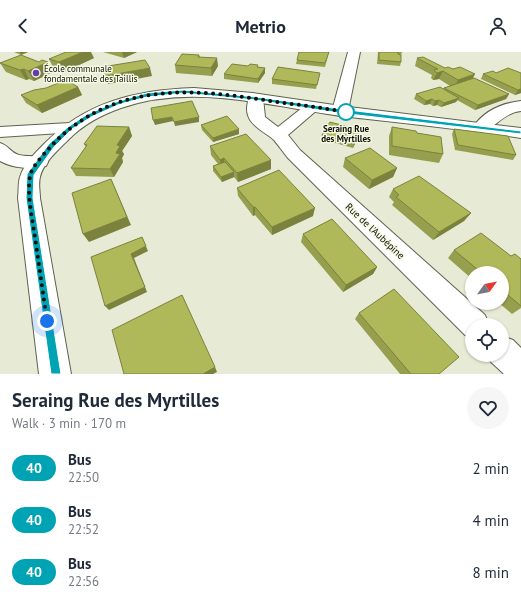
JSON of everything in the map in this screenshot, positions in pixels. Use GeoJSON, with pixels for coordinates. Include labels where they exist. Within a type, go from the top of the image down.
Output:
{"type":"FeatureCollection","features":[{"type":"Feature","properties":{"kind":"street"},"geometry":{"type":"LineString","coordinates":[[340,111],[354,52]]}},
{"type":"Feature","properties":{"kind":"street"},"geometry":{"type":"LineString","coordinates":[[55,374],[29,198],[30,174],[52,146],[70,128],[88,116],[118,103],[147,95],[183,91],[256,98],[340,111],[521,133]]}},
{"type":"Feature","properties":{"kind":"street","name":"Rue de l'Aubépine"},"geometry":{"type":"LineString","coordinates":[[256,98],[254,112],[258,121],[278,135],[294,154],[468,318]]}},
{"type":"Feature","properties":{"kind":"street"},"geometry":{"type":"LineString","coordinates":[[481,127],[497,112],[505,108],[521,106]]}},
{"type":"Feature","properties":{"kind":"street"},"geometry":{"type":"LineString","coordinates":[[278,135],[312,107]]}},
{"type":"Feature","properties":{"kind":"street"},"geometry":{"type":"LineString","coordinates":[[0,132],[70,128]]}},
{"type":"Feature","properties":{"kind":"street"},"geometry":{"type":"LineString","coordinates":[[0,148],[1,152],[16,161],[39,162]]}},
{"type":"Feature","properties":{"kind":"street"},"geometry":{"type":"LineString","coordinates":[[509,358],[521,369]]}},
{"type":"Feature","properties":{"kind":"building"},"geometry":{"type":"Polygon","coordinates":[[[66,52],[83,52],[59,62],[49,59],[66,52]]]}},
{"type":"Feature","properties":{"kind":"building"},"geometry":{"type":"Polygon","coordinates":[[[299,52],[329,52],[325,63],[297,60],[299,52]]]}},
{"type":"Feature","properties":{"kind":"building"},"geometry":{"type":"Polygon","coordinates":[[[379,52],[398,52],[398,54],[401,55],[401,62],[379,60],[379,52]]]}},
{"type":"Feature","properties":{"kind":"building"},"geometry":{"type":"Polygon","coordinates":[[[182,54],[217,58],[211,68],[175,65],[182,54]]]}},
{"type":"Feature","properties":{"kind":"building"},"geometry":{"type":"Polygon","coordinates":[[[21,55],[39,62],[42,60],[48,62],[28,71],[24,69],[20,70],[0,63],[21,55]]]}},
{"type":"Feature","properties":{"kind":"building"},"geometry":{"type":"Polygon","coordinates":[[[423,57],[445,68],[448,67],[453,69],[460,67],[475,74],[458,80],[443,71],[437,73],[434,70],[438,69],[417,58],[423,57]]]}},
{"type":"Feature","properties":{"kind":"building"},"geometry":{"type":"Polygon","coordinates":[[[145,60],[150,68],[105,76],[102,67],[145,60]]]}},
{"type":"Feature","properties":{"kind":"building"},"geometry":{"type":"Polygon","coordinates":[[[232,64],[248,66],[250,64],[265,68],[258,79],[224,74],[232,64]]]}},
{"type":"Feature","properties":{"kind":"building"},"geometry":{"type":"Polygon","coordinates":[[[278,67],[320,73],[317,85],[272,79],[278,67]]]}},
{"type":"Feature","properties":{"kind":"building"},"geometry":{"type":"Polygon","coordinates":[[[508,68],[521,73],[521,89],[518,90],[483,74],[493,71],[496,73],[508,68]]]}},
{"type":"Feature","properties":{"kind":"building"},"geometry":{"type":"Polygon","coordinates":[[[474,78],[509,94],[478,105],[444,88],[474,78]]]}},
{"type":"Feature","properties":{"kind":"building"},"geometry":{"type":"Polygon","coordinates":[[[66,80],[78,87],[37,105],[21,95],[34,90],[46,88],[66,80]]]}},
{"type":"Feature","properties":{"kind":"building"},"geometry":{"type":"Polygon","coordinates":[[[440,87],[459,98],[444,103],[439,100],[435,101],[432,99],[426,101],[416,94],[440,87]]]}},
{"type":"Feature","properties":{"kind":"building"},"geometry":{"type":"Polygon","coordinates":[[[192,101],[199,117],[174,122],[172,117],[153,120],[151,108],[192,101]]]}},
{"type":"Feature","properties":{"kind":"building"},"geometry":{"type":"Polygon","coordinates":[[[227,116],[239,129],[213,138],[201,125],[227,116]]]}},
{"type":"Feature","properties":{"kind":"building"},"geometry":{"type":"Polygon","coordinates":[[[330,122],[360,130],[354,143],[322,135],[330,122]]]}},
{"type":"Feature","properties":{"kind":"building"},"geometry":{"type":"Polygon","coordinates":[[[97,126],[129,127],[117,145],[120,146],[116,153],[120,154],[110,169],[71,168],[87,145],[84,144],[97,126]]]}},
{"type":"Feature","properties":{"kind":"building"},"geometry":{"type":"Polygon","coordinates":[[[392,127],[441,137],[443,154],[392,146],[392,127]]]}},
{"type":"Feature","properties":{"kind":"building"},"geometry":{"type":"Polygon","coordinates":[[[454,129],[508,136],[516,155],[458,145],[454,129]]]}},
{"type":"Feature","properties":{"kind":"building"},"geometry":{"type":"Polygon","coordinates":[[[246,134],[271,160],[237,173],[224,158],[220,160],[210,146],[246,134]]]}},
{"type":"Feature","properties":{"kind":"building"},"geometry":{"type":"Polygon","coordinates":[[[370,148],[397,168],[372,180],[345,158],[370,148]]]}},
{"type":"Feature","properties":{"kind":"building"},"geometry":{"type":"Polygon","coordinates":[[[225,162],[234,172],[221,177],[213,166],[225,162]]]}},
{"type":"Feature","properties":{"kind":"building"},"geometry":{"type":"Polygon","coordinates":[[[279,170],[315,208],[272,227],[237,188],[279,170]]]}},
{"type":"Feature","properties":{"kind":"building"},"geometry":{"type":"Polygon","coordinates":[[[419,176],[471,213],[439,232],[396,197],[399,195],[393,189],[419,176]]]}},
{"type":"Feature","properties":{"kind":"building"},"geometry":{"type":"Polygon","coordinates":[[[111,179],[127,217],[83,234],[72,193],[111,179]]]}},
{"type":"Feature","properties":{"kind":"building"},"geometry":{"type":"Polygon","coordinates":[[[332,219],[377,267],[346,285],[303,234],[332,219]]]}},
{"type":"Feature","properties":{"kind":"building"},"geometry":{"type":"Polygon","coordinates":[[[481,233],[511,256],[515,254],[521,259],[521,306],[509,296],[509,266],[473,266],[454,250],[481,233]]]}},
{"type":"Feature","properties":{"kind":"building"},"geometry":{"type":"Polygon","coordinates":[[[142,237],[146,246],[131,254],[145,287],[105,306],[91,257],[142,237]]]}},
{"type":"Feature","properties":{"kind":"building"},"geometry":{"type":"Polygon","coordinates":[[[394,289],[459,357],[439,374],[411,374],[359,313],[394,289]]]}},
{"type":"Feature","properties":{"kind":"building"},"geometry":{"type":"Polygon","coordinates":[[[182,295],[215,367],[203,374],[124,374],[112,330],[182,295]]]}},
{"type":"Feature","properties":{"kind":"bus line","name":"40"},"geometry":{"type":"LineString","coordinates":[[55,374],[29,198],[30,174],[52,146],[70,128],[88,116],[118,103],[147,95],[183,91],[224,94],[340,111],[521,133]]}},
{"type":"Feature","properties":{"kind":"place","name":"École communale fondamentale des Taillis"},"geometry":{"type":"Point","coordinates":[36,73]}},
{"type":"Feature","properties":{"kind":"place","name":"Seraing Rue des Myrtilles"},"geometry":{"type":"Point","coordinates":[346,112]}},
{"type":"Feature","properties":{"kind":"route"},"geometry":{"type":"LineString","coordinates":[[47,321],[29,198],[30,174],[52,146],[70,128],[88,116],[118,103],[147,95],[183,91],[256,98],[346,112]]}}]}
